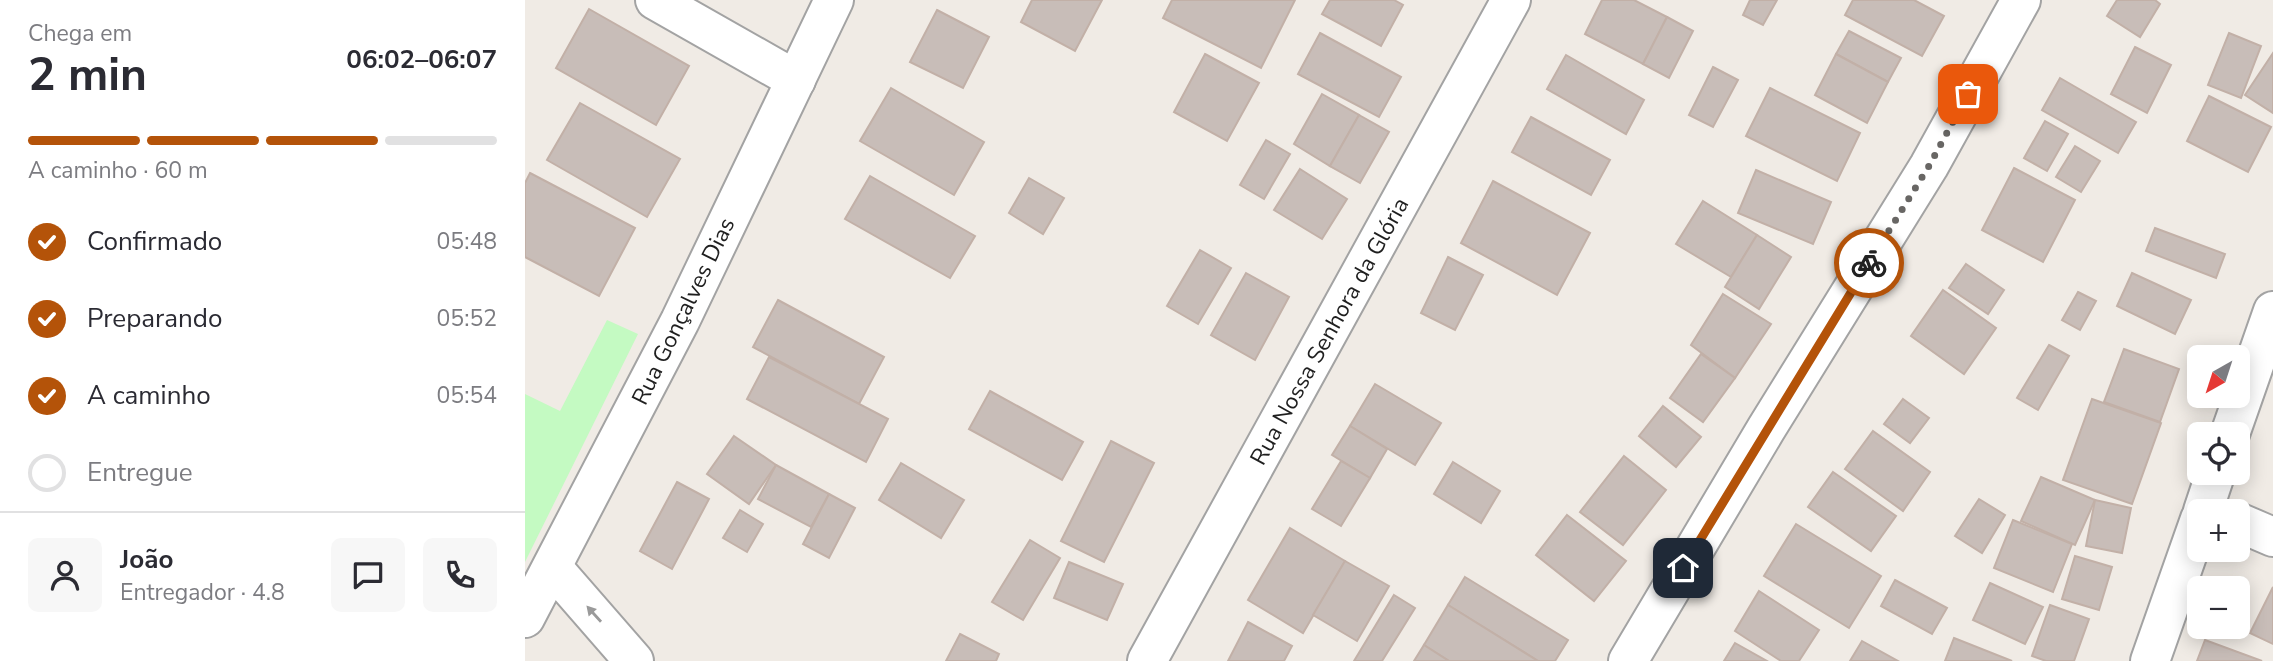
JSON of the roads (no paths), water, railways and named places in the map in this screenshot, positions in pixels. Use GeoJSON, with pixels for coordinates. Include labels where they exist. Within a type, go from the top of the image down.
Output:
{"type":"FeatureCollection","features":[{"type":"Feature","properties":{"kind":"street"},"geometry":{"type":"LineString","coordinates":[[655,0],[796,80]]}},
{"type":"Feature","properties":{"kind":"street","name":"Rua Gonçalves Dias"},"geometry":{"type":"LineString","coordinates":[[525,618],[680,321],[834,0]]}},
{"type":"Feature","properties":{"kind":"street","name":"Rua Nossa Senhora da Glória"},"geometry":{"type":"LineString","coordinates":[[1147,661],[1511,0]]}},
{"type":"Feature","properties":{"kind":"street"},"geometry":{"type":"LineString","coordinates":[[1628,661],[1766,429],[1929,166],[2021,0]]}},
{"type":"Feature","properties":{"kind":"street"},"geometry":{"type":"LineString","coordinates":[[2234,422],[2273,311]]}},
{"type":"Feature","properties":{"kind":"street"},"geometry":{"type":"LineString","coordinates":[[2250,527],[2273,537]]}},
{"type":"Feature","properties":{"kind":"street"},"geometry":{"type":"LineString","coordinates":[[2150,661],[2187,559]]}},
{"type":"Feature","properties":{"kind":"street"},"geometry":{"type":"LineString","coordinates":[[553,568],[634,661]]}}]}
